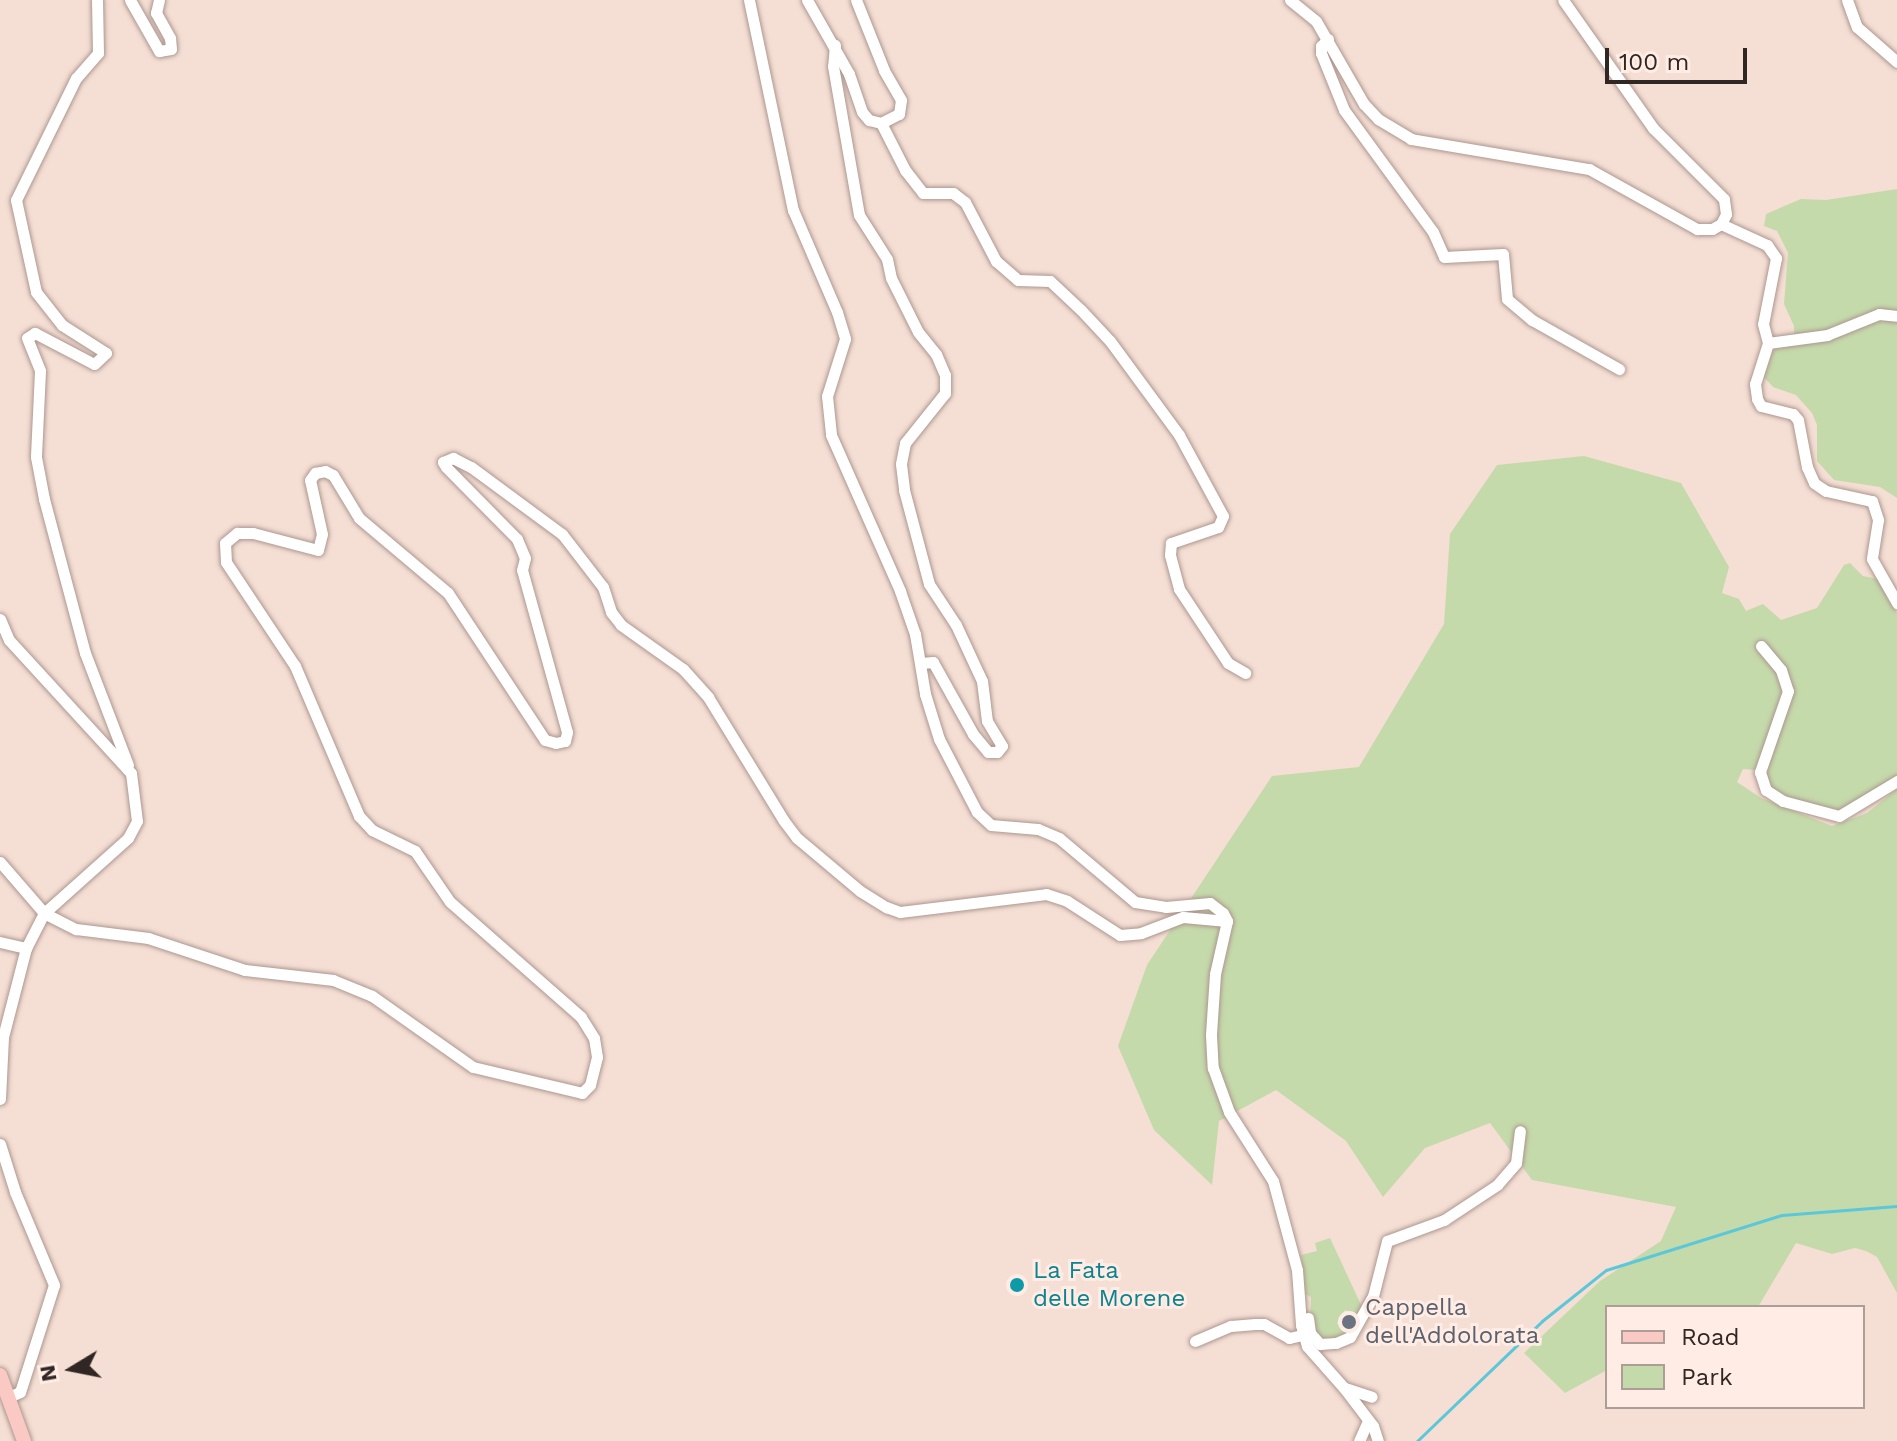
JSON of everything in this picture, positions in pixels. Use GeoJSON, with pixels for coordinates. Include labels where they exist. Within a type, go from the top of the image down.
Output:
{"type":"FeatureCollection","features":[{"type":"Feature","properties":{"kind":"main road"},"geometry":{"type":"LineString","coordinates":[[0,1375],[24,1441]]}},
{"type":"Feature","properties":{"kind":"street"},"geometry":{"type":"LineString","coordinates":[[0,1099],[3,1037],[26,948],[44,913],[128,838],[137,821],[131,773],[85,653],[44,499],[36,457],[40,371],[27,338],[35,333],[94,364],[106,353],[62,325],[36,292],[16,200],[76,78],[98,53],[97,0]]}},
{"type":"Feature","properties":{"kind":"street"},"geometry":{"type":"LineString","coordinates":[[130,0],[159,51],[171,49],[170,38],[156,13],[159,0]]}},
{"type":"Feature","properties":{"kind":"street"},"geometry":{"type":"LineString","coordinates":[[749,0],[793,210],[837,312],[845,339],[827,396],[831,435],[900,591],[915,634],[925,694],[939,739],[977,812],[991,825],[1038,829],[1059,838],[1135,902],[1166,907],[1210,903],[1217,906],[1227,921],[1215,974],[1211,1035],[1213,1068],[1229,1112],[1273,1181],[1297,1270],[1302,1335],[1307,1346],[1368,1421],[1378,1441]]}},
{"type":"Feature","properties":{"kind":"street"},"geometry":{"type":"LineString","coordinates":[[807,0],[835,45],[862,112],[869,120],[881,123],[899,114],[901,100],[879,60],[856,0]]}},
{"type":"Feature","properties":{"kind":"street"},"geometry":{"type":"LineString","coordinates":[[1290,0],[1316,21],[1364,104],[1378,119],[1411,139],[1589,169],[1697,229],[1712,229],[1721,224],[1726,214],[1724,199],[1653,128],[1563,0]]}},
{"type":"Feature","properties":{"kind":"street"},"geometry":{"type":"LineString","coordinates":[[1847,0],[1857,27],[1897,62]]}},
{"type":"Feature","properties":{"kind":"street"},"geometry":{"type":"LineString","coordinates":[[1328,39],[1321,46],[1321,53],[1344,110],[1433,232],[1444,257],[1503,254],[1507,299],[1532,320],[1619,369]]}},
{"type":"Feature","properties":{"kind":"street"},"geometry":{"type":"LineString","coordinates":[[835,45],[833,66],[859,215],[887,259],[891,278],[918,332],[936,354],[945,375],[945,393],[905,443],[901,464],[904,490],[929,584],[956,625],[982,681],[987,721],[1002,746],[997,752],[988,752],[973,734],[933,662],[921,663]]}},
{"type":"Feature","properties":{"kind":"street"},"geometry":{"type":"LineString","coordinates":[[881,123],[905,170],[923,193],[953,193],[965,202],[996,261],[1018,280],[1050,281],[1081,310],[1110,341],[1179,435],[1223,516],[1218,527],[1171,543],[1170,555],[1179,589],[1228,663],[1245,673]]}},
{"type":"Feature","properties":{"kind":"street"},"geometry":{"type":"LineString","coordinates":[[1721,224],[1767,245],[1776,258],[1763,324],[1768,343],[1755,384],[1757,399],[1761,406],[1793,414],[1798,420],[1807,467],[1814,483],[1826,491],[1872,501],[1878,520],[1872,559],[1897,603]]}},
{"type":"Feature","properties":{"kind":"street"},"geometry":{"type":"LineString","coordinates":[[1768,343],[1827,335],[1879,314],[1897,316]]}},
{"type":"Feature","properties":{"kind":"street"},"geometry":{"type":"LineString","coordinates":[[0,862],[44,913],[76,929],[148,938],[245,970],[333,980],[372,996],[473,1067],[582,1093],[590,1085],[597,1057],[594,1038],[581,1017],[450,902],[415,851],[372,830],[359,816],[295,666],[226,562],[225,543],[237,533],[318,550],[322,534],[310,480],[315,473],[325,471],[333,475],[359,518],[448,593],[545,740],[565,741],[567,732],[522,570],[525,558],[521,548],[446,467],[443,462],[453,458],[471,467],[562,534],[603,587],[611,612],[621,625],[683,669],[708,697],[797,838],[860,891],[886,907],[900,912],[1046,894],[1067,901],[1120,935],[1141,933],[1183,917],[1227,921]]}},
{"type":"Feature","properties":{"kind":"street"},"geometry":{"type":"LineString","coordinates":[[0,619],[9,640],[131,773]]}},
{"type":"Feature","properties":{"kind":"street"},"geometry":{"type":"LineString","coordinates":[[1761,646],[1781,670],[1788,691],[1760,772],[1766,790],[1783,801],[1839,816],[1897,781]]}},
{"type":"Feature","properties":{"kind":"street"},"geometry":{"type":"LineString","coordinates":[[0,942],[26,948]]}},
{"type":"Feature","properties":{"kind":"street"},"geometry":{"type":"LineString","coordinates":[[1301,1303],[1308,1306],[1308,1326],[1316,1342],[1336,1343],[1350,1337],[1373,1296],[1387,1241],[1444,1220],[1497,1185],[1516,1163],[1520,1131]]}},
{"type":"Feature","properties":{"kind":"street"},"geometry":{"type":"LineString","coordinates":[[0,1144],[15,1192],[54,1285],[20,1392],[9,1397]]}},
{"type":"Feature","properties":{"kind":"street"},"geometry":{"type":"LineString","coordinates":[[1195,1341],[1231,1326],[1255,1324],[1264,1324],[1289,1338],[1302,1335]]}},
{"type":"Feature","properties":{"kind":"street"},"geometry":{"type":"LineString","coordinates":[[1344,1388],[1372,1397]]}},
{"type":"Feature","properties":{"kind":"street"},"geometry":{"type":"LineString","coordinates":[[1359,1441],[1368,1421]]}},
{"type":"Feature","properties":{"kind":"green space"},"geometry":{"type":"Polygon","coordinates":[[[1897,189],[1897,498],[1880,487],[1834,480],[1817,461],[1817,425],[1812,413],[1796,395],[1773,387],[1764,377],[1773,351],[1794,338],[1794,326],[1784,304],[1788,253],[1777,231],[1764,226],[1766,214],[1801,199],[1826,200],[1897,189]]]}},
{"type":"Feature","properties":{"kind":"green space"},"geometry":{"type":"Polygon","coordinates":[[[1584,456],[1681,483],[1729,567],[1722,593],[1739,599],[1746,611],[1763,604],[1781,620],[1817,608],[1844,565],[1850,563],[1863,576],[1878,579],[1897,613],[1897,777],[1838,812],[1782,796],[1755,770],[1743,769],[1737,782],[1761,798],[1832,826],[1867,813],[1897,789],[1897,1293],[1877,1257],[1866,1251],[1855,1248],[1832,1254],[1796,1243],[1759,1305],[1605,1305],[1605,1371],[1565,1393],[1524,1353],[1600,1281],[1661,1241],[1676,1207],[1532,1180],[1490,1123],[1425,1148],[1383,1197],[1346,1141],[1276,1090],[1219,1121],[1212,1185],[1154,1130],[1118,1046],[1147,965],[1272,776],[1359,767],[1444,624],[1450,534],[1497,465],[1584,456]]]}},
{"type":"Feature","properties":{"kind":"green space"},"geometry":{"type":"Polygon","coordinates":[[[1330,1238],[1363,1309],[1357,1316],[1345,1310],[1337,1323],[1347,1334],[1327,1340],[1319,1338],[1310,1322],[1311,1297],[1305,1294],[1301,1255],[1317,1251],[1315,1243],[1330,1238]]]}},
{"type":"Feature","properties":{"kind":"waterway"},"geometry":{"type":"LineString","coordinates":[[1417,1441],[1542,1321],[1606,1270],[1782,1215],[1897,1206]]}},
{"type":"Feature","properties":{"kind":"place","name":"La Fata delle Morene"},"geometry":{"type":"Point","coordinates":[1017,1285]}},
{"type":"Feature","properties":{"kind":"place","name":"Cappella dell'Addolorata"},"geometry":{"type":"Point","coordinates":[1349,1322]}}]}
